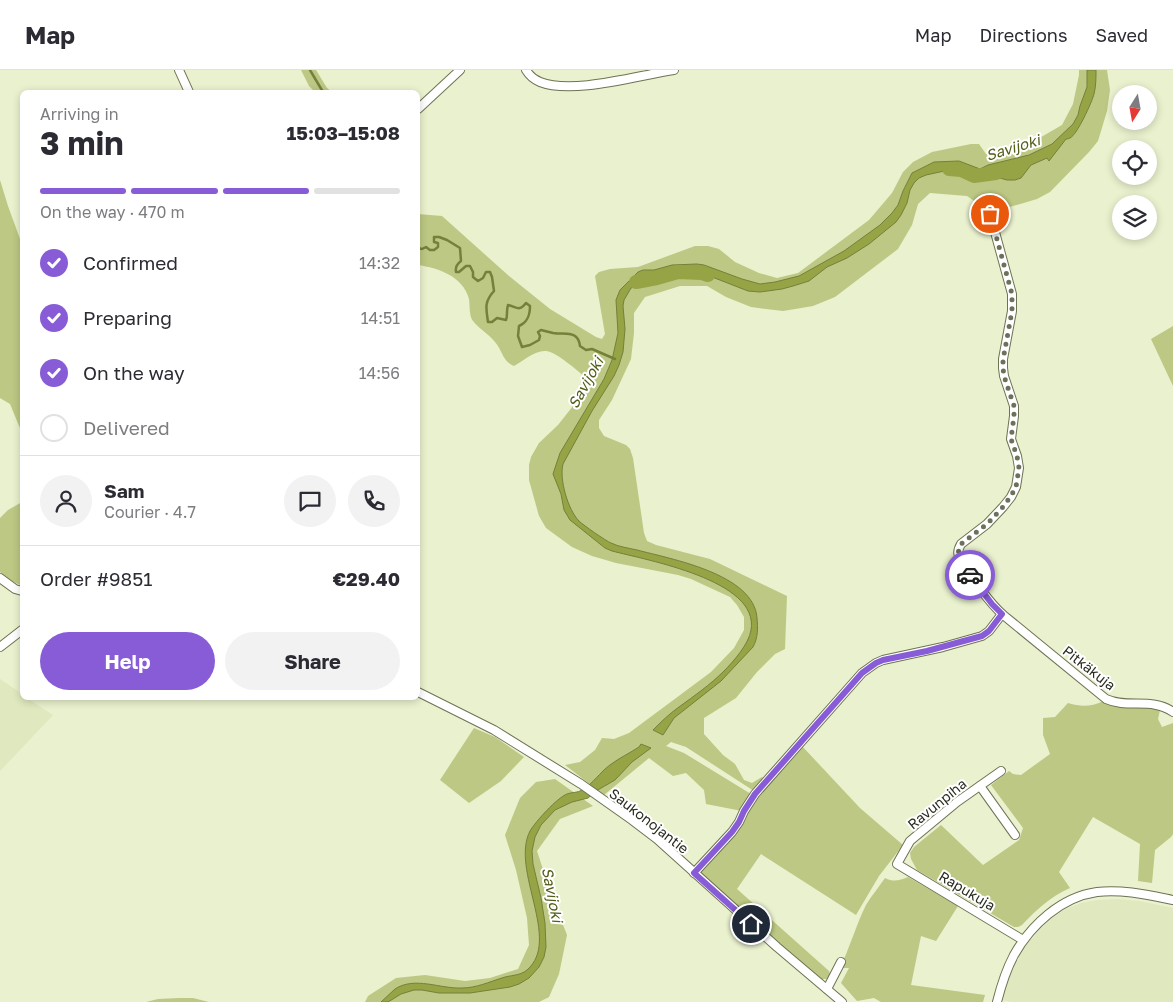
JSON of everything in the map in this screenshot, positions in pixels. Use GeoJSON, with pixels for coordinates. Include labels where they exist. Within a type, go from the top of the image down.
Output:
{"type":"FeatureCollection","features":[{"type":"Feature","properties":{"kind":"street"},"geometry":{"type":"LineString","coordinates":[[179,70],[188,90]]}},
{"type":"Feature","properties":{"kind":"street"},"geometry":{"type":"LineString","coordinates":[[420,107],[460,70]]}},
{"type":"Feature","properties":{"kind":"street"},"geometry":{"type":"LineString","coordinates":[[526,70],[539,82],[568,86],[589,85],[674,70]]}},
{"type":"Feature","properties":{"kind":"street","name":"Pitkäkuja"},"geometry":{"type":"LineString","coordinates":[[988,204],[1012,294],[1012,311],[1003,368],[1014,406],[1011,439],[1019,468],[1016,487],[1011,496],[987,524],[961,544],[958,556],[992,604],[1002,614],[1106,699],[1120,704],[1157,704],[1173,712]]}},
{"type":"Feature","properties":{"kind":"street"},"geometry":{"type":"LineString","coordinates":[[0,578],[20,590]]}},
{"type":"Feature","properties":{"kind":"street"},"geometry":{"type":"LineString","coordinates":[[694,873],[732,832],[761,787],[862,673],[883,660],[927,651],[982,636],[989,631],[1002,614]]}},
{"type":"Feature","properties":{"kind":"street"},"geometry":{"type":"LineString","coordinates":[[0,647],[20,632]]}},
{"type":"Feature","properties":{"kind":"street","name":"Saukonojantie"},"geometry":{"type":"LineString","coordinates":[[420,693],[494,730],[600,797],[657,839],[777,947],[842,1002]]}},
{"type":"Feature","properties":{"kind":"street","name":"Ravunpiha"},"geometry":{"type":"LineString","coordinates":[[897,864],[910,842],[1001,771]]}},
{"type":"Feature","properties":{"kind":"street"},"geometry":{"type":"LineString","coordinates":[[980,786],[1015,835]]}},
{"type":"Feature","properties":{"kind":"street","name":"Rapukuja"},"geometry":{"type":"LineString","coordinates":[[897,864],[1023,940]]}},
{"type":"Feature","properties":{"kind":"street"},"geometry":{"type":"LineString","coordinates":[[997,1002],[1006,972],[1023,940],[1046,916],[1064,903],[1078,896],[1098,892],[1140,894],[1173,900]]}},
{"type":"Feature","properties":{"kind":"street"},"geometry":{"type":"LineString","coordinates":[[827,989],[841,962]]}},
{"type":"Feature","properties":{"kind":"shaded area"},"geometry":{"type":"Polygon","coordinates":[[[301,70],[316,70],[330,90],[313,90],[301,70]]]}},
{"type":"Feature","properties":{"kind":"shaded area"},"geometry":{"type":"Polygon","coordinates":[[[1079,70],[1107,70],[1110,90],[1107,111],[1098,141],[1050,192],[1037,199],[1003,209],[999,213],[997,227],[991,230],[983,207],[967,196],[930,193],[918,204],[912,225],[898,249],[835,297],[813,306],[783,311],[751,307],[726,297],[707,286],[680,286],[645,297],[634,313],[631,359],[612,400],[599,420],[599,428],[604,436],[626,445],[630,449],[647,541],[710,559],[787,596],[785,649],[775,654],[757,672],[736,698],[704,718],[704,734],[723,755],[735,764],[744,780],[752,783],[762,777],[764,779],[754,791],[686,747],[671,742],[666,746],[684,753],[751,794],[742,811],[706,804],[704,790],[686,773],[673,776],[649,758],[604,795],[565,765],[580,762],[595,750],[602,738],[614,739],[629,733],[711,672],[734,648],[744,630],[744,617],[730,597],[691,579],[592,556],[572,547],[546,528],[539,516],[529,480],[531,457],[539,443],[558,425],[573,406],[587,385],[588,380],[561,358],[546,351],[533,354],[514,366],[510,364],[490,336],[475,324],[470,314],[469,299],[461,284],[441,271],[420,265],[420,214],[442,216],[509,276],[550,309],[602,339],[605,334],[595,276],[599,272],[610,269],[638,267],[695,246],[708,246],[719,249],[735,262],[759,273],[777,278],[798,273],[869,220],[892,193],[903,172],[913,162],[932,152],[971,144],[979,144],[986,154],[1005,152],[1036,140],[1062,125],[1073,104],[1079,70]]]}},
{"type":"Feature","properties":{"kind":"shaded area"},"geometry":{"type":"Polygon","coordinates":[[[1087,70],[1096,70],[1095,91],[1090,104],[1073,136],[1066,139],[1049,161],[1047,158],[1031,165],[1021,178],[1015,180],[949,170],[919,178],[910,190],[907,203],[896,222],[869,244],[847,258],[827,267],[809,281],[782,289],[760,292],[748,291],[707,275],[687,272],[672,274],[631,288],[624,300],[623,306],[625,329],[623,352],[619,365],[563,464],[563,486],[571,510],[579,521],[611,543],[689,564],[727,580],[742,590],[752,603],[757,618],[757,637],[753,647],[721,681],[674,718],[663,735],[653,730],[672,712],[708,686],[724,671],[744,647],[751,630],[749,613],[738,598],[720,585],[698,575],[605,548],[570,520],[564,510],[561,494],[553,474],[560,453],[604,379],[612,360],[618,333],[616,300],[620,290],[638,272],[672,265],[704,265],[760,284],[799,276],[844,251],[880,225],[898,205],[912,173],[934,162],[959,161],[980,169],[988,165],[1029,155],[1052,144],[1073,124],[1078,115],[1087,87],[1087,70]]]}},
{"type":"Feature","properties":{"kind":"shaded area"},"geometry":{"type":"Polygon","coordinates":[[[0,180],[20,239],[20,428],[10,404],[0,398],[0,180]]]}},
{"type":"Feature","properties":{"kind":"shaded area"},"geometry":{"type":"Polygon","coordinates":[[[1173,326],[1173,386],[1151,339],[1173,326]]]}},
{"type":"Feature","properties":{"kind":"shaded area"},"geometry":{"type":"Polygon","coordinates":[[[20,503],[20,585],[8,579],[0,572],[0,518],[8,510],[20,503]]]}},
{"type":"Feature","properties":{"kind":"shaded area"},"geometry":{"type":"Polygon","coordinates":[[[0,679],[20,693],[20,700],[30,700],[53,715],[0,771],[0,679]]]}},
{"type":"Feature","properties":{"kind":"shaded area"},"geometry":{"type":"Polygon","coordinates":[[[1103,701],[1160,710],[1158,719],[1162,727],[1173,723],[1173,834],[1155,850],[1152,883],[1138,881],[1140,844],[1093,817],[1059,872],[1070,888],[1050,899],[1018,927],[1014,927],[917,870],[910,853],[914,847],[941,825],[983,865],[1019,840],[1023,828],[991,785],[1009,771],[1013,774],[1021,775],[1050,754],[1043,735],[1043,718],[1055,717],[1068,703],[1086,706],[1103,701]]]}},
{"type":"Feature","properties":{"kind":"shaded area"},"geometry":{"type":"Polygon","coordinates":[[[474,728],[495,737],[524,757],[501,781],[469,803],[440,780],[474,728]]]}},
{"type":"Feature","properties":{"kind":"shaded area"},"geometry":{"type":"Polygon","coordinates":[[[641,744],[651,748],[632,762],[615,780],[588,798],[572,802],[555,810],[541,825],[535,837],[532,851],[533,864],[545,923],[546,947],[539,967],[529,978],[510,987],[470,993],[439,993],[414,990],[401,994],[388,1002],[381,1002],[395,989],[403,985],[419,983],[467,988],[527,970],[536,957],[539,941],[538,923],[526,865],[526,847],[530,831],[542,816],[563,796],[579,792],[606,768],[641,744]]]}},
{"type":"Feature","properties":{"kind":"shaded area"},"geometry":{"type":"Polygon","coordinates":[[[801,745],[860,808],[903,845],[879,876],[856,915],[761,854],[737,889],[829,971],[828,979],[819,979],[700,872],[733,836],[754,800],[801,745]]]}},
{"type":"Feature","properties":{"kind":"shaded area"},"geometry":{"type":"Polygon","coordinates":[[[555,779],[593,806],[560,819],[537,851],[567,935],[559,974],[549,997],[539,1002],[365,1002],[368,996],[396,978],[425,975],[465,981],[490,978],[518,969],[529,945],[527,918],[516,870],[505,835],[520,798],[536,782],[555,779]]]}},
{"type":"Feature","properties":{"kind":"shaded area"},"geometry":{"type":"Polygon","coordinates":[[[908,877],[958,906],[936,941],[921,936],[911,985],[985,995],[983,1002],[881,1002],[874,998],[857,1001],[841,983],[849,968],[840,968],[868,901],[885,878],[896,881],[908,877]]]}},
{"type":"Feature","properties":{"kind":"shaded area"},"geometry":{"type":"Polygon","coordinates":[[[1117,899],[1139,901],[1173,908],[1173,1002],[1012,1002],[1002,1000],[1003,991],[1018,958],[1027,944],[1050,919],[1066,909],[1081,903],[1117,899]]]}},
{"type":"Feature","properties":{"kind":"shaded area"},"geometry":{"type":"Polygon","coordinates":[[[193,998],[209,1002],[146,1002],[158,999],[193,998]]]}},
{"type":"Feature","properties":{"kind":"waterway"},"geometry":{"type":"LineString","coordinates":[[310,70],[322,90]]}},
{"type":"Feature","properties":{"kind":"waterway","name":"Savijoki"},"geometry":{"type":"LineString","coordinates":[[949,169],[961,170],[974,176],[1004,170]]}},
{"type":"Feature","properties":{"kind":"waterway"},"geometry":{"type":"LineString","coordinates":[[420,248],[426,247],[434,250],[438,247],[438,243],[434,242],[434,237],[439,237],[460,248],[461,261],[457,266],[456,272],[459,272],[466,266],[470,266],[473,277],[478,281],[483,278],[486,272],[490,272],[494,291],[486,305],[488,322],[492,322],[497,318],[506,320],[508,305],[520,308],[526,303],[530,306],[528,318],[519,326],[518,336],[522,347],[539,340],[538,332],[541,330],[574,335],[579,341],[580,346],[586,350],[592,349],[615,359]]}},
{"type":"Feature","properties":{"kind":"waterway","name":"Savijoki"},"geometry":{"type":"LineString","coordinates":[[636,282],[678,272],[708,275]]}},
{"type":"Feature","properties":{"kind":"way so far"},"geometry":{"type":"LineString","coordinates":[[970,575],[958,556],[959,547],[987,524],[1003,507],[1016,487],[1019,468],[1011,439],[1014,406],[1003,368],[1012,311],[1012,294],[990,214]]}},
{"type":"Feature","properties":{"kind":"route"},"geometry":{"type":"LineString","coordinates":[[751,924],[694,873],[732,832],[755,794],[862,673],[883,660],[944,647],[982,636],[989,631],[1002,614],[970,575]]}}]}
